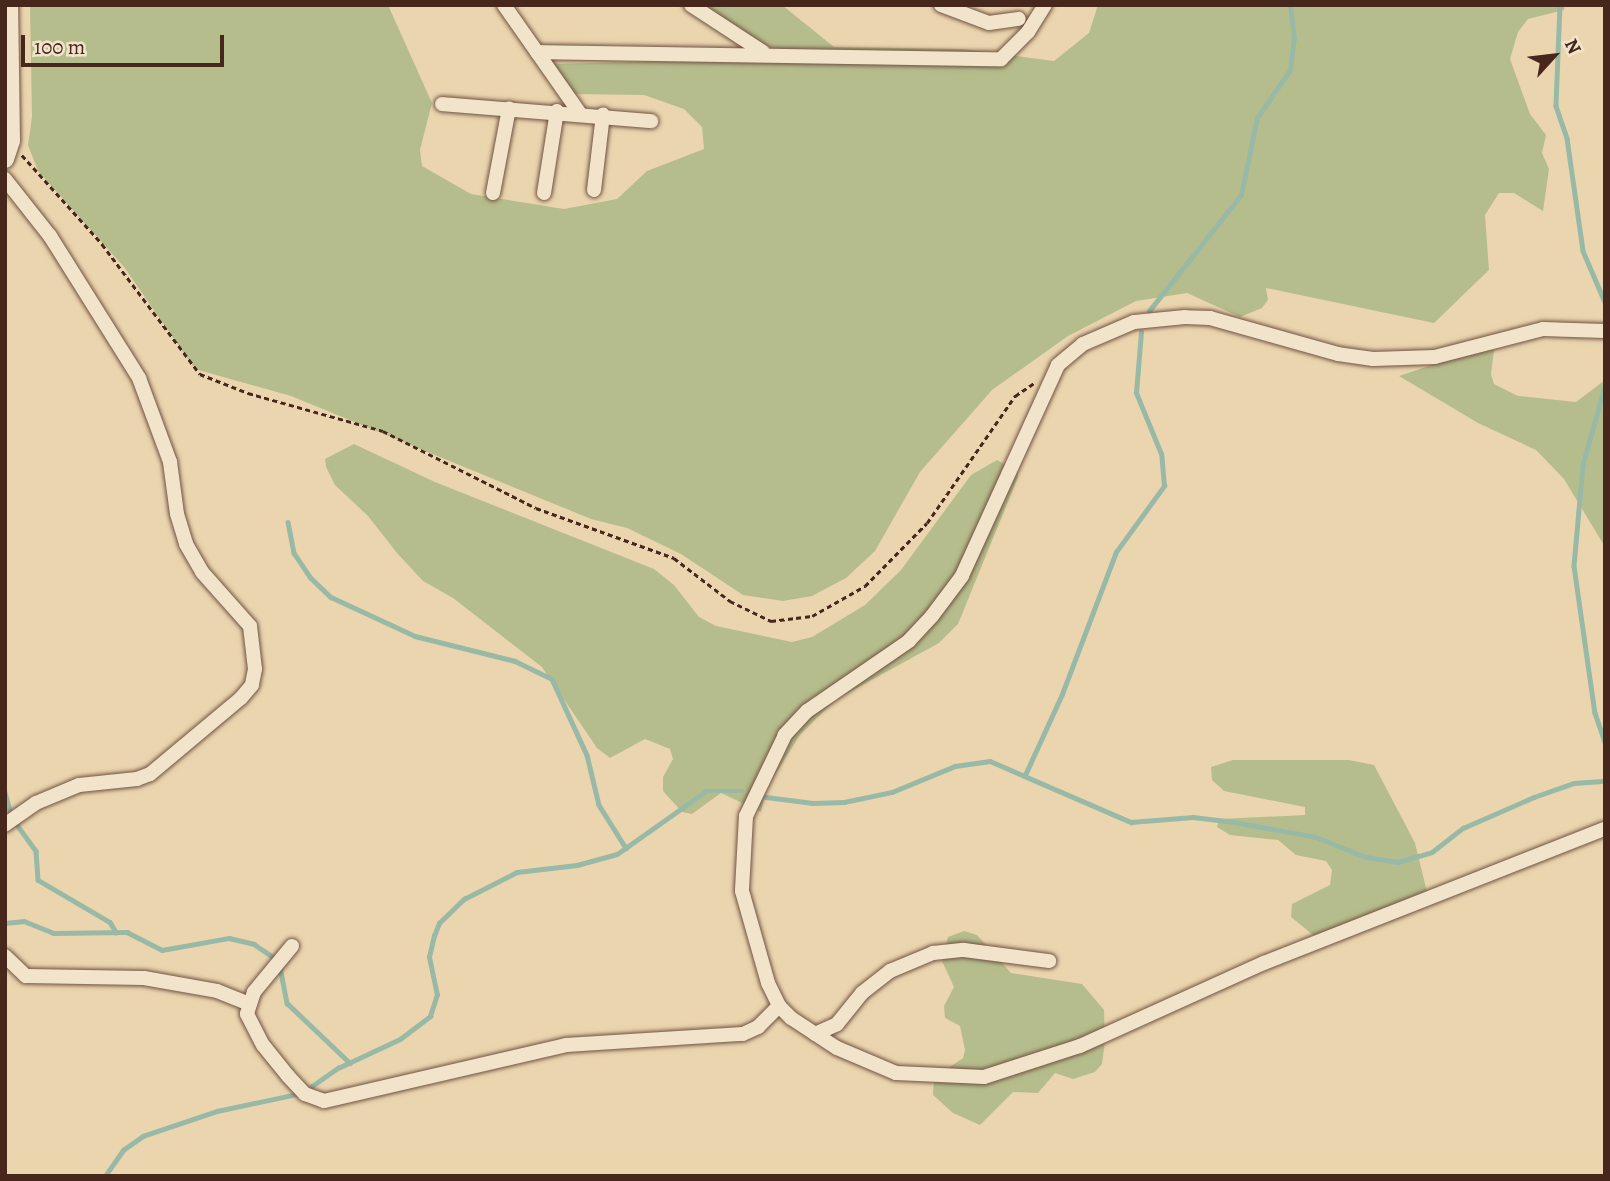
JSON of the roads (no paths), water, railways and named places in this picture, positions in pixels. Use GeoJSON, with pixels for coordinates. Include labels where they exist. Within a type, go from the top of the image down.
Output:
{"type":"FeatureCollection","features":[{"type":"Feature","properties":{"kind":"street"},"geometry":{"type":"LineString","coordinates":[[8,150],[9,5]]}},
{"type":"Feature","properties":{"kind":"street"},"geometry":{"type":"LineString","coordinates":[[504,5],[579,112]]}},
{"type":"Feature","properties":{"kind":"street"},"geometry":{"type":"LineString","coordinates":[[691,5],[764,52]]}},
{"type":"Feature","properties":{"kind":"street"},"geometry":{"type":"LineString","coordinates":[[941,5],[989,23],[1019,19]]}},
{"type":"Feature","properties":{"kind":"street"},"geometry":{"type":"LineString","coordinates":[[1010,5],[1028,32]]}},
{"type":"Feature","properties":{"kind":"street"},"geometry":{"type":"LineString","coordinates":[[537,52],[764,52],[993,59],[1008,55],[1028,32],[1039,9]]}},
{"type":"Feature","properties":{"kind":"street"},"geometry":{"type":"LineString","coordinates":[[442,104],[579,112],[651,121]]}},
{"type":"Feature","properties":{"kind":"street"},"geometry":{"type":"LineString","coordinates":[[493,193],[509,108]]}},
{"type":"Feature","properties":{"kind":"street"},"geometry":{"type":"LineString","coordinates":[[544,192],[556,111]]}},
{"type":"Feature","properties":{"kind":"street"},"geometry":{"type":"LineString","coordinates":[[594,190],[603,115]]}},
{"type":"Feature","properties":{"kind":"street"},"geometry":{"type":"LineString","coordinates":[[5,179],[50,236],[139,378],[155,411],[170,462],[177,514],[186,544],[202,572],[250,626],[255,669],[252,685],[241,698],[150,774],[68,788],[5,825]]}},
{"type":"Feature","properties":{"kind":"street"},"geometry":{"type":"LineString","coordinates":[[1605,331],[1543,329],[1434,357],[1373,359],[1338,354],[1210,318],[1185,317],[1134,322],[1075,351],[1058,365],[962,576],[909,641],[807,711],[785,735],[764,772],[746,816],[742,891],[758,956],[779,1006],[815,1034],[864,1062],[896,1073],[984,1077],[1026,1067],[1264,963],[1605,829]]}},
{"type":"Feature","properties":{"kind":"street"},"geometry":{"type":"LineString","coordinates":[[292,946],[248,1004],[251,1026],[263,1045],[305,1094],[324,1101],[566,1045],[743,1034],[758,1027],[779,1006]]}},
{"type":"Feature","properties":{"kind":"street"},"geometry":{"type":"LineString","coordinates":[[815,1034],[837,1024],[862,993],[890,971],[933,953],[964,950],[1049,961]]}},
{"type":"Feature","properties":{"kind":"street"},"geometry":{"type":"LineString","coordinates":[[5,956],[26,976],[144,978],[217,991],[248,1004]]}},
{"type":"Feature","properties":{"kind":"waterway"},"geometry":{"type":"LineString","coordinates":[[1149,311],[1241,195],[1257,118],[1290,70],[1294,38],[1290,5]]}},
{"type":"Feature","properties":{"kind":"waterway"},"geometry":{"type":"LineString","coordinates":[[1560,5],[1556,106],[1567,138],[1583,251],[1605,302]]}},
{"type":"Feature","properties":{"kind":"waterway"},"geometry":{"type":"LineString","coordinates":[[1025,775],[1062,694],[1116,552],[1164,486],[1161,454],[1136,393],[1141,332]]}},
{"type":"Feature","properties":{"kind":"waterway"},"geometry":{"type":"LineString","coordinates":[[1605,387],[1583,465],[1574,566],[1595,713],[1605,742]]}},
{"type":"Feature","properties":{"kind":"waterway"},"geometry":{"type":"LineString","coordinates":[[288,522],[294,553],[310,577],[331,597],[415,636],[515,661],[552,679],[587,755],[599,805],[626,848]]}},
{"type":"Feature","properties":{"kind":"waterway"},"geometry":{"type":"LineString","coordinates":[[766,797],[813,803],[844,802],[892,792],[955,766],[990,761],[1131,822],[1193,817],[1234,822],[1316,837],[1366,857],[1398,862],[1432,852],[1463,828],[1534,797],[1574,783],[1605,781]]}},
{"type":"Feature","properties":{"kind":"waterway"},"geometry":{"type":"LineString","coordinates":[[312,1086],[338,1068],[400,1039],[430,1016],[437,995],[429,957],[434,936],[439,923],[464,899],[517,872],[577,865],[617,854],[706,791],[742,791]]}},
{"type":"Feature","properties":{"kind":"waterway"},"geometry":{"type":"LineString","coordinates":[[5,792],[11,814]]}},
{"type":"Feature","properties":{"kind":"waterway"},"geometry":{"type":"LineString","coordinates":[[15,822],[36,851],[38,880],[110,922],[116,932]]}},
{"type":"Feature","properties":{"kind":"waterway"},"geometry":{"type":"LineString","coordinates":[[5,923],[24,921],[53,933],[127,932],[162,950],[229,938],[254,944],[276,959]]}},
{"type":"Feature","properties":{"kind":"waterway"},"geometry":{"type":"LineString","coordinates":[[280,967],[287,1003],[350,1063]]}},
{"type":"Feature","properties":{"kind":"waterway"},"geometry":{"type":"LineString","coordinates":[[105,1176],[123,1150],[143,1136],[217,1111],[297,1094]]}}]}
